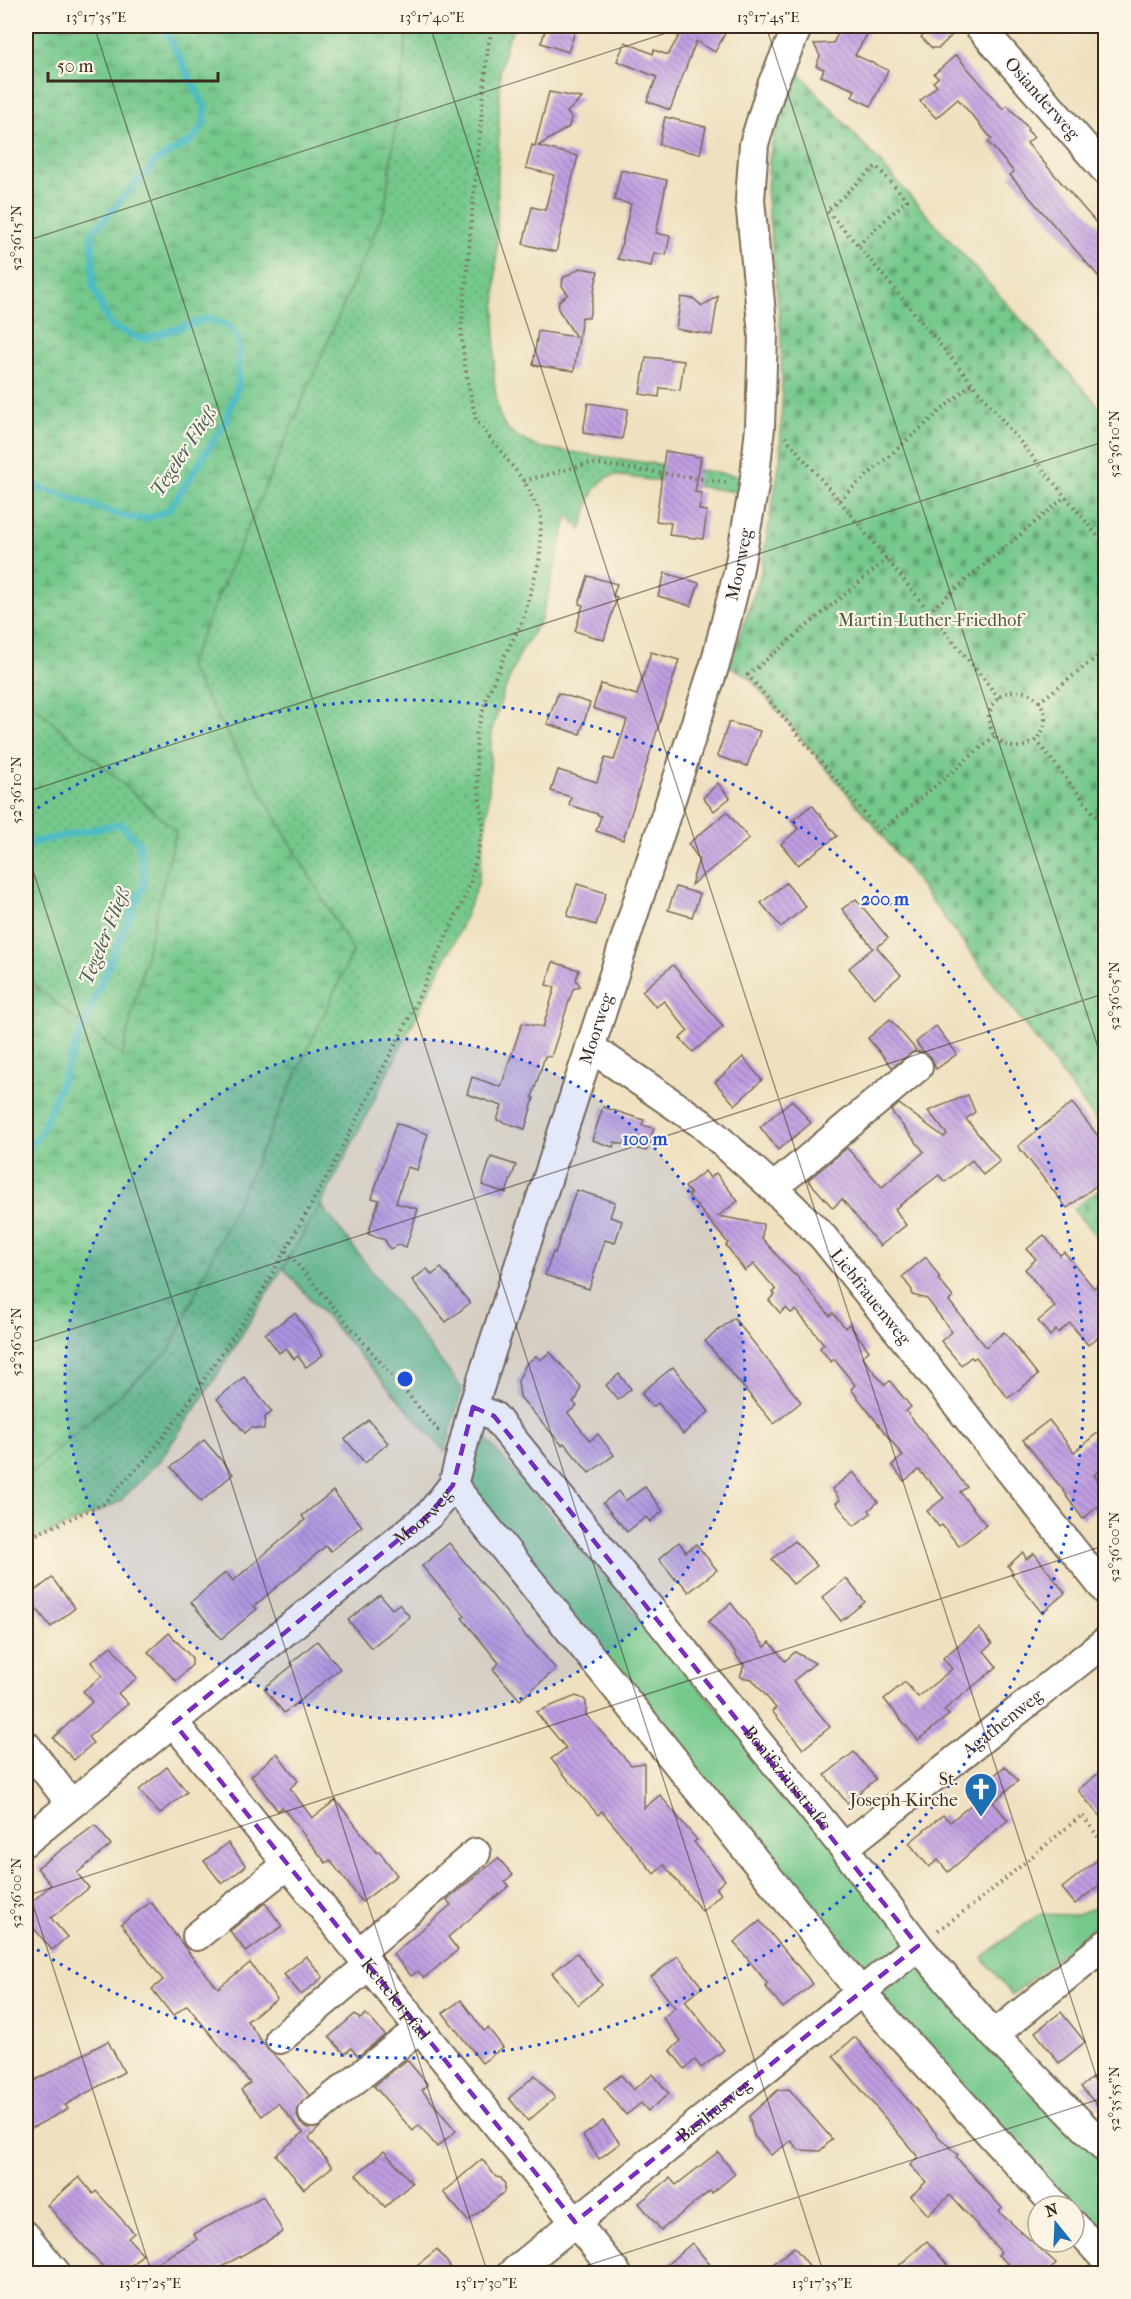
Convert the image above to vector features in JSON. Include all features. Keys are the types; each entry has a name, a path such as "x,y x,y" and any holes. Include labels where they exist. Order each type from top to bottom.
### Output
{"street":[{"name":"Moorweg","path":"26,1841 430,1514 453,1485 472,1407 716,661 738,573 754,486 760,428 763,334 750,200 754,144 772,85 798,26"},
{"name":"Osianderweg","path":"979,26 1106,171"},
{"name":"Liebfrauenweg","path":"590,1047 702,1124 823,1237 1106,1591"},
{"path":"773,1188 918,1067"},
{"name":"Bonifaziusstraße","path":"472,1407 494,1416 844,1848 918,1946 994,2035 1106,2149"},
{"path":"453,1485 860,1991 1045,2194"},
{"name":"Agathenweg","path":"844,1848 1106,1641"},
{"name":"Kettelerpfad","path":"174,1723 617,2274"},
{"path":"26,1745 72,1804"},
{"path":"280,2039 476,1853"},
{"path":"197,1936 288,1864"},
{"path":"994,2035 1106,1944"},
{"name":"Basiliusweg","path":"511,2274 918,1946"},
{"path":"313,2113 420,2028"},
{"path":"26,2236 57,2274"},
{"path":"1086,2238 1106,2260"}],"path":[{"path":"26,1539 103,1504 146,1459 177,1419 255,1304 286,1251 409,1018 470,885 483,827 477,773 476,734 495,677 523,620 540,557 542,514 524,481 476,420 465,367 461,332 488,46 493,26"},
{"path":"858,245 907,200 876,166 827,211 858,245 1106,546"},
{"path":"839,500 972,383"},
{"path":"760,428 781,432 999,698"},
{"path":"524,481 591,464 754,486"},
{"path":"928,612 1065,497"},
{"path":"887,559 748,675 880,832 995,736"},
{"path":"1039,702 1106,650"},
{"path":"1016,692 1024,692 1039,702 1045,717 1041,733 1036,740 1020,747 1002,742 995,736 989,721 999,698 1016,692"},
{"path":"1036,740 1106,829"},
{"path":"286,1251 438,1430 472,1407"},
{"path":"918,1946 976,1903 1082,1815 1099,1838 1106,1832"}],"highlighted area":[{"path":"473,1407 494,1416 918,1946 575,2222 174,1723 430,1514 453,1485"}],"green space":[{"path":"26,26 408,26 385,208 188,666 353,951 169,1351 26,1477 26,979 122,1056 176,831 26,698"},
{"path":"408,26 515,26 507,41 500,72 494,380 497,405 503,422 515,434 537,447 739,476 737,492 614,475 606,479 595,490 581,530 568,515 541,620 521,651 503,694 492,730 488,808 478,884 458,934 321,1205 216,1377 161,1459 119,1502 26,1544 26,1477 169,1351 353,951 188,666 385,208"},
{"name":"Martin-Luther-Friedhof","path":"794,67 1105,413 1105,1132 880,832 748,676 729,666 760,577 780,460 781,332 767,197 769,161 777,115"},
{"path":"26,698 176,831 122,1057 26,1074"},
{"path":"1105,1185 1105,1247 1073,1209"},
{"path":"321,1205 462,1389 445,1452 283,1268"},
{"path":"481,1433 1105,2161 1105,2250 1086,2229 1086,2194 1054,2194 855,1976 468,1485 471,1458"},
{"path":"1103,1905 1105,1918 1012,1995 982,1957 1039,1914 1074,1915"}],"building":[{"path":"547,26 577,26 568,52 541,43"},
{"path":"670,26 729,26 715,52 696,41 670,110 647,101 657,77 617,61 625,42 653,54 654,50 668,55 681,32"},
{"path":"842,26 872,26 855,55 888,70 871,106 852,97 855,90 821,76 824,69 816,66 820,56 814,44 833,43"},
{"path":"932,26 942,26 952,35 939,48 932,48 921,37"},
{"path":"956,55 1003,109 1007,105 1028,128 1027,130 1034,137 1027,143 1106,234 1106,285 1010,175 1014,172 988,142 992,139 958,99 936,118 920,101 937,86 933,82 938,78 934,74"},
{"path":"549,92 582,98 567,112 571,118 569,127 538,146 578,156 556,252 523,244 532,207 545,210 554,175 526,168 532,145 535,146"},
{"path":"665,117 706,127 700,154 659,145"},
{"path":"621,170 667,180 656,233 670,236 666,255 654,253 651,266 618,259 631,204 614,200"},
{"path":"580,268 598,271 589,318 582,317 574,371 533,365 538,331 576,337 558,309 559,301 568,294 562,286 563,278"},
{"path":"718,296 712,335 676,329 681,297 694,299 702,306"},
{"path":"646,357 684,361 680,390 660,388 659,397 640,394"},
{"path":"588,403 628,409 622,439 583,433"},
{"path":"665,451 701,457 695,492 702,493 699,510 707,511 703,539 669,535 671,523 656,521"},
{"path":"665,573 699,583 691,606 658,596"},
{"path":"588,576 617,584 613,596 617,597 604,640 575,631 583,605 579,604"},
{"path":"651,652 679,660 623,840 596,831 601,816 569,805 571,797 551,791 558,770 597,782 605,758 614,760 627,720 593,708 601,684 637,695"},
{"path":"558,693 590,703 580,734 547,724"},
{"path":"729,722 760,731 747,766 717,756"},
{"path":"718,783 730,798 714,811 703,798"},
{"path":"812,805 837,836 798,865 781,844 798,829 792,821"},
{"path":"727,812 749,839 691,885 699,859 688,844"},
{"path":"786,883 806,907 781,927 761,903"},
{"path":"577,884 606,893 596,925 567,916"},
{"path":"676,887 700,894 692,917 668,910"},
{"path":"856,899 888,938 877,947 901,975 874,998 849,968 873,948 842,909"},
{"path":"553,962 579,970 576,980 580,986 573,989 551,1057 545,1056 525,1129 497,1120 502,1106 467,1094 472,1077 501,1087 522,1023 543,1027 555,987 546,985"},
{"path":"673,965 723,1027 693,1052 680,1038 688,1031 664,1001 656,1007 642,991"},
{"path":"890,1019 916,1050 892,1067 868,1038"},
{"path":"936,1026 957,1054 936,1069 931,1057 916,1042"},
{"path":"743,1057 762,1080 735,1105 715,1082"},
{"path":"968,1095 975,1112 966,1119 1000,1161 983,1175 972,1160 945,1182 939,1175 895,1209 906,1225 880,1246 842,1199 833,1208 808,1180 847,1148 882,1187 924,1152 891,1111 899,1104 944,1137 947,1134 928,1111"},
{"path":"792,1100 811,1123 778,1150 760,1127"},
{"path":"1072,1103 1106,1146 1106,1178 1067,1208 1018,1146"},
{"path":"603,1107 644,1120 642,1125 654,1128 646,1151 615,1142 613,1147 592,1140"},
{"path":"396,1123 428,1134 417,1170 407,1167 396,1203 418,1209 406,1247 398,1244 390,1249 385,1240 368,1234 379,1200 372,1198"},
{"path":"491,1157 516,1165 506,1193 482,1185"},
{"path":"705,1171 710,1178 716,1173 738,1201 718,1216 763,1224 762,1238 830,1316 833,1313 845,1328 849,1324 869,1351 862,1357 885,1385 890,1381 911,1407 906,1411 967,1487 960,1492 986,1525 959,1546 942,1525 939,1527 927,1511 944,1498 919,1470 904,1481 892,1465 903,1456 851,1389 855,1385 834,1359 831,1362 820,1348 824,1344 796,1310 791,1313 786,1308 780,1313 769,1300 776,1290 754,1264 745,1271 726,1245 728,1243 688,1195 691,1194 685,1187"},
{"path":"576,1190 615,1202 610,1217 622,1221 615,1243 605,1240 589,1289 545,1275 553,1252 555,1253"},
{"path":"1044,1235 1060,1255 1064,1252 1094,1288 1098,1285 1106,1295 1106,1331 1088,1345 1070,1323 1058,1333 1056,1330 1050,1336 1038,1321 1055,1307 1025,1269 1036,1259 1027,1249"},
{"path":"926,1257 940,1278 938,1279 953,1297 949,1301 986,1347 1004,1332 1038,1375 1008,1398 976,1357 973,1359 971,1357 961,1365 941,1341 952,1332 927,1299 912,1295 912,1290 902,1277"},
{"path":"441,1268 470,1303 446,1322 412,1280 427,1269 432,1275"},
{"path":"295,1313 323,1355 306,1367 298,1356 294,1359 286,1348 279,1353 265,1334"},
{"path":"734,1318 801,1402 774,1424 705,1341"},
{"path":"550,1352 581,1387 573,1402 577,1406 568,1413 590,1441 598,1434 614,1455 589,1473 520,1397 518,1381 526,1364 536,1356 540,1360"},
{"path":"673,1367 709,1412 683,1434 658,1403 653,1407 641,1393"},
{"path":"619,1374 631,1389 618,1400 606,1385"},
{"path":"244,1377 272,1412 265,1417 264,1429 251,1428 245,1433 217,1399"},
{"path":"369,1420 388,1443 365,1463 345,1439"},
{"path":"1049,1420 1074,1452 1106,1426 1106,1465 1094,1475 1106,1490 1106,1500 1083,1519 1023,1440"},
{"path":"204,1440 233,1474 201,1502 171,1467"},
{"path":"853,1472 878,1502 869,1510 871,1513 854,1526 836,1503 840,1500 832,1489"},
{"path":"645,1487 663,1511 650,1522 646,1517 627,1532 603,1503 618,1491 625,1501"},
{"path":"333,1491 362,1526 331,1551 326,1546 254,1606 257,1609 221,1639 191,1602 226,1572 233,1581 305,1520 302,1516"},
{"path":"795,1541 817,1566 793,1584 772,1559"},
{"path":"679,1542 686,1552 696,1544 717,1570 689,1592 659,1559"},
{"path":"449,1543 528,1639 556,1669 520,1700 493,1669 499,1663 462,1618 465,1616 422,1566"},
{"path":"1023,1552 1026,1559 1034,1553 1065,1593 1042,1613 1011,1574 1013,1573 1008,1566"},
{"path":"52,1578 75,1608 51,1627 27,1597"},
{"path":"846,1578 865,1602 841,1621 822,1598"},
{"path":"380,1595 392,1609 399,1604 410,1617 371,1648 348,1620"},
{"path":"731,1603 765,1647 770,1642 785,1661 795,1652 815,1663 793,1681 830,1727 803,1749 772,1711 776,1708 752,1679 740,1677 744,1665 708,1622"},
{"path":"979,1628 992,1644 984,1651 997,1667 944,1710 949,1715 918,1740 884,1699 905,1682 918,1697 952,1669 943,1658"},
{"path":"169,1633 192,1658 192,1665 176,1681 148,1652"},
{"path":"317,1641 340,1669 284,1713 264,1688 293,1665 291,1663"},
{"path":"111,1646 137,1678 118,1693 128,1704 88,1737 93,1743 74,1760 53,1738 92,1702 83,1691 102,1676 91,1662"},
{"path":"576,1696 584,1699 586,1715 631,1765 644,1763 644,1808 660,1795 697,1840 694,1842 725,1880 716,1888 721,1894 702,1911 664,1865 654,1874 602,1811 598,1815 551,1759 566,1748 536,1712"},
{"path":"854,1752 876,1779 847,1803 825,1775"},
{"path":"277,1753 298,1781 290,1788 312,1818 336,1800 397,1875 362,1902 330,1860 326,1863 282,1807 278,1811 251,1776"},
{"name":"St. Joseph-Kirche","path":"1005,1766 1018,1781 993,1802 1008,1820 948,1872 938,1860 929,1867 909,1843 943,1815 950,1822 982,1796 977,1790"},
{"path":"167,1767 187,1792 160,1814 139,1790"},
{"path":"1106,1767 1106,1824 1078,1790"},
{"path":"95,1825 111,1845 77,1873 89,1888 51,1918 67,1937 52,1950 26,1919 26,1907 51,1885 37,1868"},
{"path":"228,1843 246,1866 222,1884 204,1861"},
{"path":"1106,1853 1106,1880 1075,1904 1062,1888"},
{"path":"498,1858 513,1875 505,1881 509,1886 448,1937 458,1950 424,1978 418,1971 411,1976 393,1954 451,1905 447,1900"},
{"path":"151,1902 218,1988 250,1963 277,1999 247,2021 268,2050 279,2059 309,2095 298,2108 297,2116 300,2123 308,2128 320,2127 309,2138 332,2167 304,2189 276,2155 303,2133 278,2103 262,2116 241,2090 250,2083 187,2005 173,2016 152,1989 163,1980 121,1924"},
{"path":"265,1903 282,1926 246,1952 230,1931"},
{"path":"760,1921 813,1984 783,2008 765,1986 768,1984 734,1942"},
{"path":"577,1953 602,1985 578,2005 552,1973"},
{"path":"306,1956 323,1977 301,1995 284,1974"},
{"path":"678,1956 702,1987 685,2001 724,2050 701,2068 695,2060 685,2069 670,2050 681,2041 663,2018 675,2008 651,1977"},
{"path":"461,2000 484,2031 488,2028 503,2047 482,2063 443,2013"},
{"path":"1061,2012 1085,2042 1059,2063 1035,2032"},
{"path":"355,2014 360,2019 366,2014 385,2035 358,2056 351,2048 345,2054 329,2037"},
{"path":"855,2037 1002,2208 999,2212 1026,2236 1026,2254 1046,2254 1056,2263 1047,2274 999,2274 1008,2264 998,2255 1001,2252 950,2195 928,2215 911,2196 926,2182 910,2165 918,2157 833,2056"},
{"path":"108,2041 124,2072 65,2105 68,2109 26,2131 26,2085"},
{"path":"407,2060 428,2085 422,2090 456,2131 437,2147 419,2125 413,2131 374,2086"},
{"path":"1106,2066 1106,2115 1081,2087"},
{"path":"653,2074 669,2094 648,2111 641,2103 626,2115 604,2088 621,2075 633,2090"},
{"path":"535,2075 555,2098 528,2121 509,2098"},
{"path":"789,2089 832,2139 820,2151 799,2150 791,2141 771,2155 754,2136 749,2116 778,2090"},
{"path":"603,2121 620,2143 599,2159 583,2136"},
{"path":"384,2151 412,2183 385,2207 356,2175"},
{"path":"718,2152 735,2174 661,2230 639,2203 670,2178 676,2185"},
{"path":"482,2159 496,2177 501,2178 505,2184 504,2192 468,2221 443,2192"},
{"path":"79,2177 93,2194 96,2191 134,2233 128,2238 143,2254 122,2274 109,2274 47,2205"},
{"path":"263,2196 283,2232 209,2274 137,2274 197,2240 194,2234"},
{"path":"927,2241 955,2274 889,2274"},
{"path":"692,2243 718,2274 656,2274"},
{"path":"794,2247 816,2274 761,2274"},
{"path":"437,2249 456,2274 406,2274"}],"waterway":[{"name":"Tegeler Fließ","path":"26,483 123,516 146,519 169,510 225,423 238,385 239,340 230,327 209,318 145,339 136,337 110,325 93,287 92,233 156,161 191,141 204,125 205,107 163,26"},
{"name":"Tegeler Fließ","path":"26,846 34,842 121,824 140,844 144,884 93,1002 40,1135 26,1150"}],"place":[{"name":"St. Joseph-Kirche","path":"981,1818"}]}
